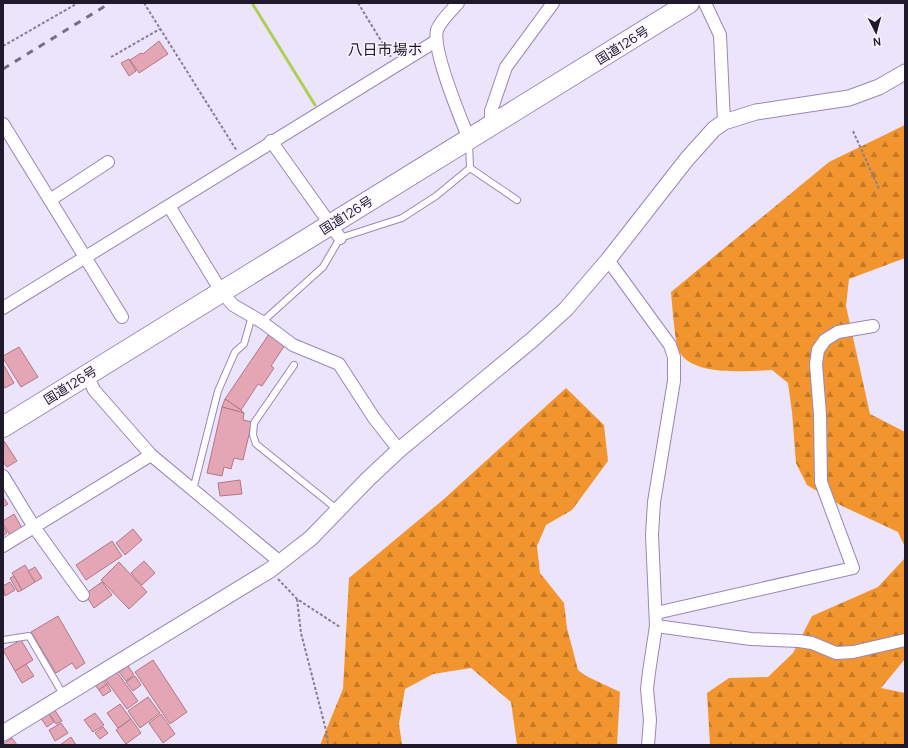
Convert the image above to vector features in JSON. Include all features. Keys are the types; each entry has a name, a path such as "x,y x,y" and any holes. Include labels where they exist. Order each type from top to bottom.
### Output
{"highway":[{"name":"国道126号","path":"3,427 221,292 335,231 469,139 689,3"}],"street":[{"path":"458,3 438,28 436,41 452,94 469,139"},
{"path":"491,126 491,111 506,67 553,3"},
{"path":"706,3 720,35 724,122"},
{"path":"3,308 169,206 271,141 436,41"},
{"path":"3,733 64,697 275,566 311,538 399,450 532,340 566,309 608,260 686,159 714,129 724,122 756,112 849,98 879,87 905,72"},
{"path":"3,124 122,317"},
{"path":"271,141 335,231"},
{"path":"50,200 108,162"},
{"path":"169,206 221,292 233,305 257,319 293,345 340,364 374,418 399,450"},
{"path":"608,260 670,345 674,357 674,381 654,502 652,535 656,626 648,684 650,720 648,745"},
{"path":"656,613 853,568 822,482 820,415 816,364 818,350 825,340 838,332 873,326"},
{"path":"87,375 94,390 151,455 193,490 275,566"},
{"path":"3,546 151,455"},
{"path":"3,476 34,527 83,595"},
{"path":"656,626 751,639 799,641 812,643 836,653 853,652 905,640"}],"lane":[{"path":"469,139 470,168"},
{"path":"470,168 516,200"},
{"path":"193,490 218,391 235,352 244,344 257,319 323,267 335,231 402,218 436,196 470,168"},
{"path":"294,365 254,423 253,435 256,444 338,510"},
{"path":"3,640 29,636 64,697"}],"path":[{"path":"3,46 78,3"},
{"path":"144,3 242,159"},
{"path":"358,3 396,65"},
{"path":"111,57 160,29"},
{"path":"853,131 879,189"},
{"path":"275,566 297,599 340,627"},
{"path":"297,599 301,632 327,734 328,745"}],"green space":[{"path":"905,125 905,258 849,279 846,306 870,414 905,432 905,547 898,532 842,506 807,485 796,463 788,383 772,370 721,371 696,365 686,359 679,351 676,340 671,292 829,162"},
{"path":"566,388 604,425 608,461 572,510 546,525 537,546 540,573 564,603 567,628 578,670 586,676 620,692 617,745 517,745 511,702 471,668 433,674 405,689 399,724 402,745 320,745 343,689 349,578 444,499"},
{"path":"905,558 905,659 881,688 905,693 905,745 710,745 707,693 729,678 768,677 793,653 812,616 878,587"}],"building":[{"path":"159,41 168,54 139,73 130,60 141,53 143,54"},
{"path":"129,59 136,71 129,76 121,63"},
{"path":"269,334 285,345 271,366 274,368 262,386 258,384 241,410 225,399"},
{"path":"19,347 38,377 21,387 3,358 3,356"},
{"path":"3,364 14,383 5,388 3,384"},
{"path":"225,399 241,410 244,413 222,407"},
{"path":"222,407 244,413 243,420 252,422 243,460 234,458 231,469 224,467 222,476 207,473"},
{"path":"4,441 17,461 7,467 3,462"},
{"path":"240,480 242,494 220,496 218,483"},
{"path":"3,497 8,504 3,507"},
{"path":"14,514 22,528 10,535 3,524 3,521"},
{"path":"3,526 7,533 3,536"},
{"path":"133,529 142,540 125,555 116,543"},
{"path":"112,541 122,556 86,580 76,565"},
{"path":"144,561 155,573 142,585 131,573"},
{"path":"119,562 147,592 129,609 101,580"},
{"path":"25,565 35,582 22,590 12,573"},
{"path":"35,567 42,578 35,582 28,571"},
{"path":"14,576 22,590 18,592 10,578"},
{"path":"10,582 15,590 5,596 3,586"},
{"path":"102,582 112,595 94,608 85,594"},
{"path":"58,616 85,663 76,669 72,663 56,673 31,632"},
{"path":"21,640 33,660 15,671 3,650"},
{"path":"153,660 187,712 170,724 135,672"},
{"path":"26,664 34,676 22,683 15,671"},
{"path":"128,666 134,675 126,681 119,672"},
{"path":"116,671 138,701 127,709 105,679"},
{"path":"135,676 141,685 133,691 126,682"},
{"path":"102,678 107,684 99,690 94,684"},
{"path":"107,684 111,691 103,696 99,690"},
{"path":"148,697 160,713 140,728 128,711"},
{"path":"120,704 131,719 118,728 107,713"},
{"path":"54,709 62,721 56,724 48,712"},
{"path":"48,712 54,722 47,727 40,717"},
{"path":"95,713 104,725 93,732 84,720"},
{"path":"161,714 175,734 163,743 149,723"},
{"path":"131,719 141,733 126,744 116,730"},
{"path":"61,723 68,733 55,741 49,730"},
{"path":"103,727 108,733 100,739 95,733"},
{"path":"71,737 76,745 60,745"},
{"path":"12,738 17,745 3,745 3,744"}],"waterway":[{"path":"252,3 315,105"}],"railway":[{"path":"3,69 110,3"}],"district":[{"name":"八日市場ホ","path":"385,50"}]}
